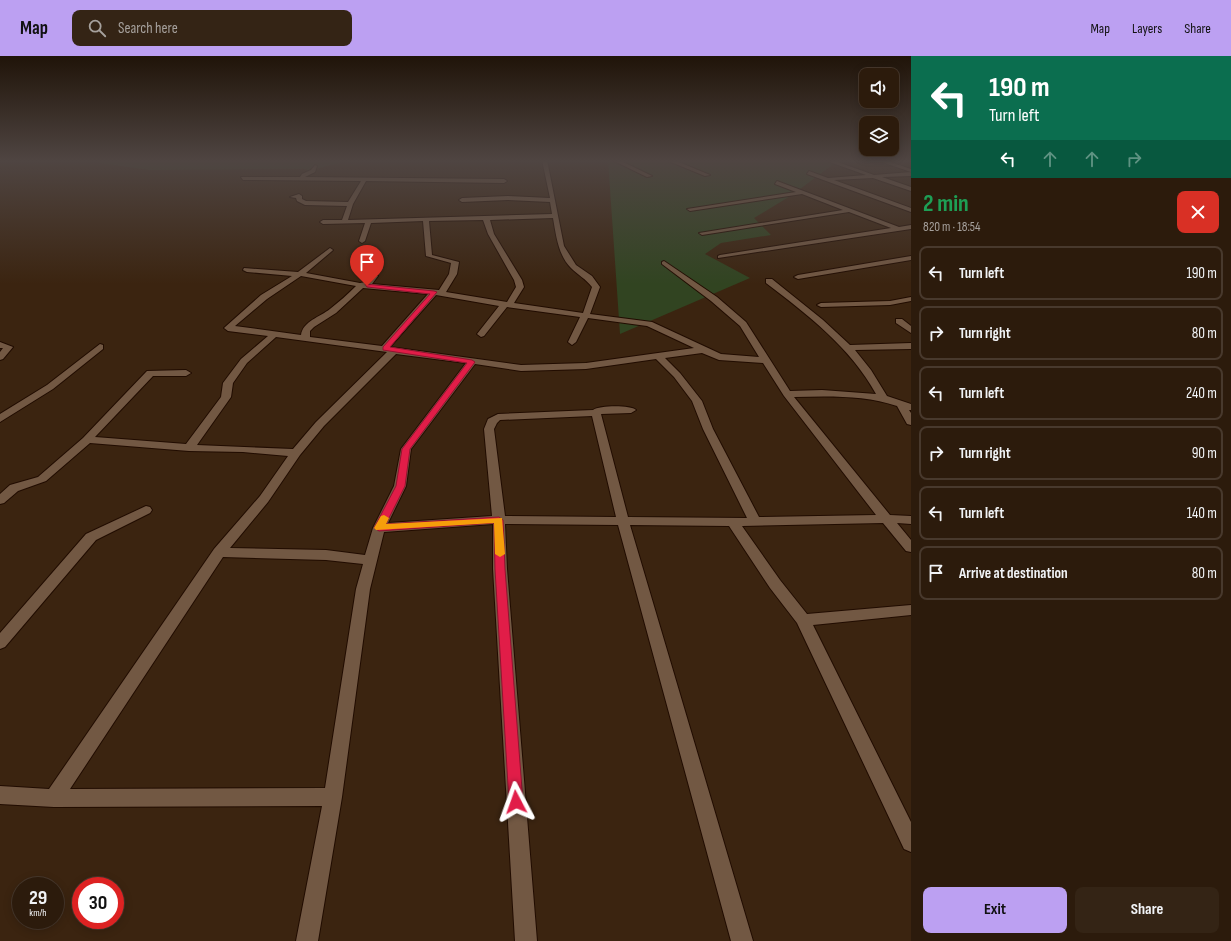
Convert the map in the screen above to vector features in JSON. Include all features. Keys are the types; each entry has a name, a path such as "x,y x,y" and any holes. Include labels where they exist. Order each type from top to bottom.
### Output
{"street":[{"path":"302,201 305,203 350,204"},
{"path":"345,221 352,201"},
{"path":"553,201 562,246 573,266 589,278 596,287 586,314 572,342"},
{"path":"690,209 744,201"},
{"path":"823,201 897,229"},
{"path":"887,201 911,210"},
{"path":"702,233 847,211"},
{"path":"323,222 556,216"},
{"path":"481,334 520,287 518,280 491,234 486,218"},
{"path":"54,798 219,552 264,499 296,453 320,424 389,350 453,274 454,262 429,256 426,219"},
{"path":"362,241 369,221"},
{"path":"720,257 911,227"},
{"path":"330,250 300,274 264,297 228,328 389,350 422,353 472,362 528,368 586,366 702,350"},
{"path":"798,277 911,258"},
{"path":"664,263 714,299 743,324 787,394 886,519 911,548"},
{"path":"247,270 300,274 365,285 438,293 654,325 702,350 725,358 765,360"},
{"path":"305,338 306,331 311,324 333,311 374,276"},
{"path":"769,280 800,305 848,348 870,374 883,398"},
{"path":"821,305 890,303 911,299"},
{"path":"898,321 911,330"},
{"path":"189,448 226,397 228,383 236,372 244,362 275,334"},
{"path":"0,345 9,347 0,357"},
{"path":"848,348 911,346"},
{"path":"0,419 50,387 100,347"},
{"path":"658,356 677,375 697,401 708,429 755,521"},
{"path":"307,941 333,797 357,629 370,560 379,528 400,486 406,449 472,362"},
{"path":"0,500 14,488 42,479 87,440 150,373 186,372"},
{"path":"787,394 822,393 883,398 906,406 911,422"},
{"path":"526,941 500,569 499,520 489,429 492,421 498,417 596,413 600,410 631,410"},
{"path":"596,413 623,522 742,941"},
{"path":"87,440 189,448 243,449 296,453"},
{"path":"0,643 90,537 146,510"},
{"path":"379,528 499,520 598,520 623,522 911,520"},
{"path":"733,522 775,584 802,620 911,842"},
{"path":"219,552 326,555 370,560"},
{"path":"802,620 911,610"},
{"path":"0,795 54,798 333,797"}],"green space":[{"path":"611,201 782,201 754,218 771,235 721,243 705,254 750,278 620,334"}],"slow traffic":[{"path":"384,518 379,528 499,520 500,554"}],"route":[{"path":"367,286 434,292 385,348 394,351 422,353 472,362 406,449 400,486 379,528 499,520 500,569 516,802"}]}
